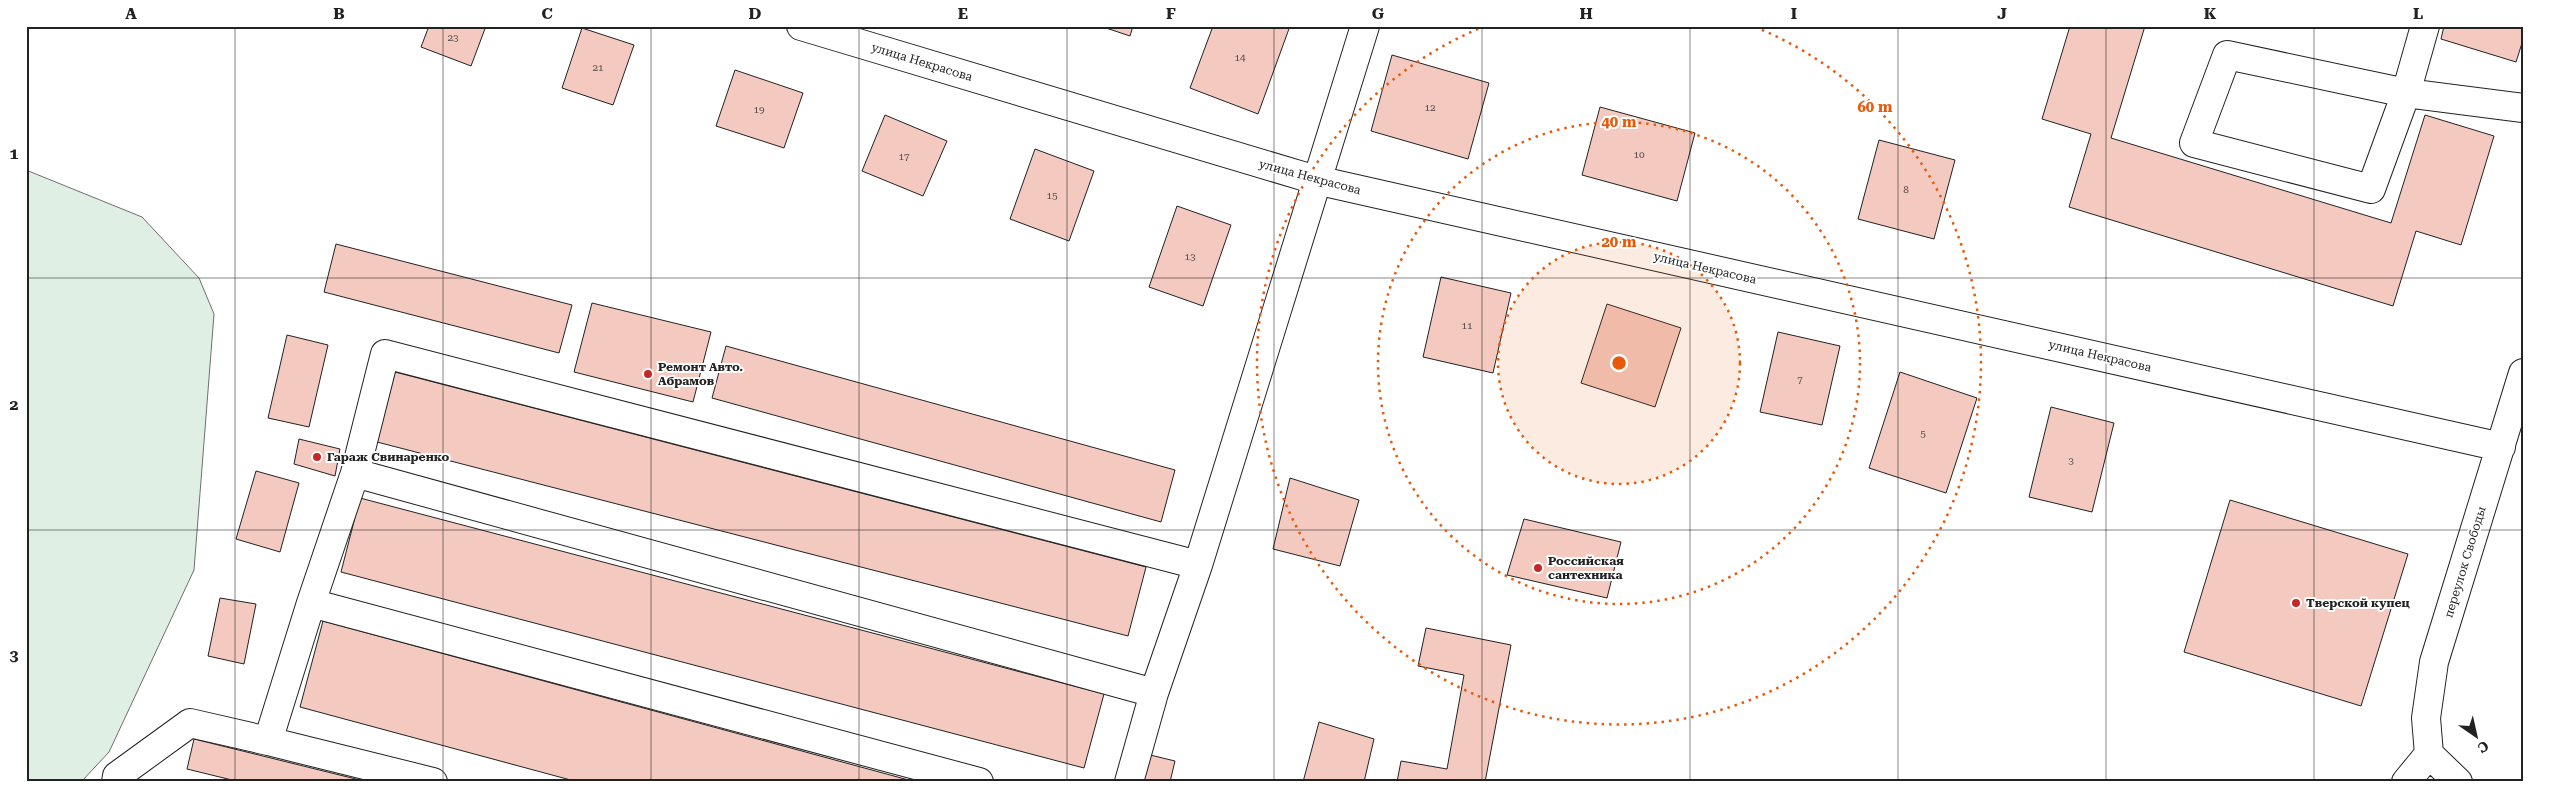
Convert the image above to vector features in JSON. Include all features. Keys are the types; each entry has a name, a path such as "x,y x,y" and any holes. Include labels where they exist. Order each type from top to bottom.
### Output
{"street":[{"name":"улица Некрасова","path":"801,26 1316,180 2500,446"},
{"path":"1129,782 1154,693 1198,565 1365,26"},
{"path":"2425,26 2406,94 2371,189 2194,143 2227,55 2406,94 2523,108"},
{"path":"268,742 355,473 385,354 1198,565"},
{"name":"переулок Свободы","path":"2429,754 2426,718 2434,662 2523,373"},
{"path":"355,473 1154,693"},
{"path":"312,603 979,782"},
{"path":"116,782 117,776 190,723 433,782"},
{"path":"2406,782 2429,754 2458,782"}],"green space":[{"path":"26,170 142,217 199,278 214,314 194,570 109,752 81,782 26,782"}],"building":[{"path":"429,26 486,26 471,66 421,47"},
{"path":"1100,26 1133,26 1130,36"},
{"path":"1213,26 1290,26 1258,114 1190,88"},
{"path":"2070,26 2145,26 2111,138 2391,223 2425,115 2494,136 2461,245 2416,231 2393,306 2069,207 2091,134 2042,119"},
{"path":"2444,26 2523,26 2523,40 2516,62 2441,39"},
{"path":"582,28 634,45 613,105 562,88"},
{"path":"1392,55 1489,83 1468,159 1371,131"},
{"path":"735,70 803,93 784,148 716,126"},
{"path":"1600,107 1695,133 1677,201 1582,175"},
{"path":"885,115 947,141 923,196 862,171"},
{"path":"1879,140 1955,160 1934,239 1858,219"},
{"path":"1035,149 1094,171 1069,241 1010,219"},
{"path":"1177,206 1231,225 1203,306 1149,287"},
{"path":"336,244 572,305 559,353 324,292"},
{"path":"1441,277 1511,293 1493,373 1423,357"},
{"path":"592,303 711,332 693,402 574,372"},
{"path":"1607,304 1681,328 1655,407 1581,383"},
{"path":"1778,332 1840,346 1822,425 1760,412"},
{"path":"287,335 328,345 309,427 268,418"},
{"path":"726,346 1175,470 1161,522 712,398"},
{"path":"395,372 1146,567 1128,636 377,442"},
{"path":"1900,372 1977,398 1946,493 1869,468"},
{"path":"2051,407 2114,423 2092,512 2029,497"},
{"name":"Гараж Свинаренко","path":"299,439 340,449 335,476 294,464"},
{"path":"256,471 299,483 280,552 236,539"},
{"path":"1290,478 1359,500 1340,566 1273,549"},
{"path":"360,498 1104,694 1084,768 341,572"},
{"name":"Тверской купец","path":"2230,500 2408,554 2361,706 2184,652"},
{"path":"1524,519 1621,542 1607,598 1507,575"},
{"path":"220,598 256,604 244,664 208,656"},
{"path":"323,621 916,782 578,782 300,707"},
{"path":"1426,628 1511,645 1485,782 1397,782 1401,761 1447,769 1464,675 1418,666"},
{"path":"1319,722 1374,739 1364,782 1303,782"},
{"path":"194,739 368,782 240,782 187,769"},
{"path":"1142,753 1175,761 1170,782 1136,782"}],"place":[{"name":"Ремонт Авто. Абрамов","path":"648,374"},
{"name":"Гараж Свинаренко","path":"317,457"},
{"name":"Российская сантехника","path":"1538,568"},
{"name":"Тверской купец","path":"2296,603"}]}
